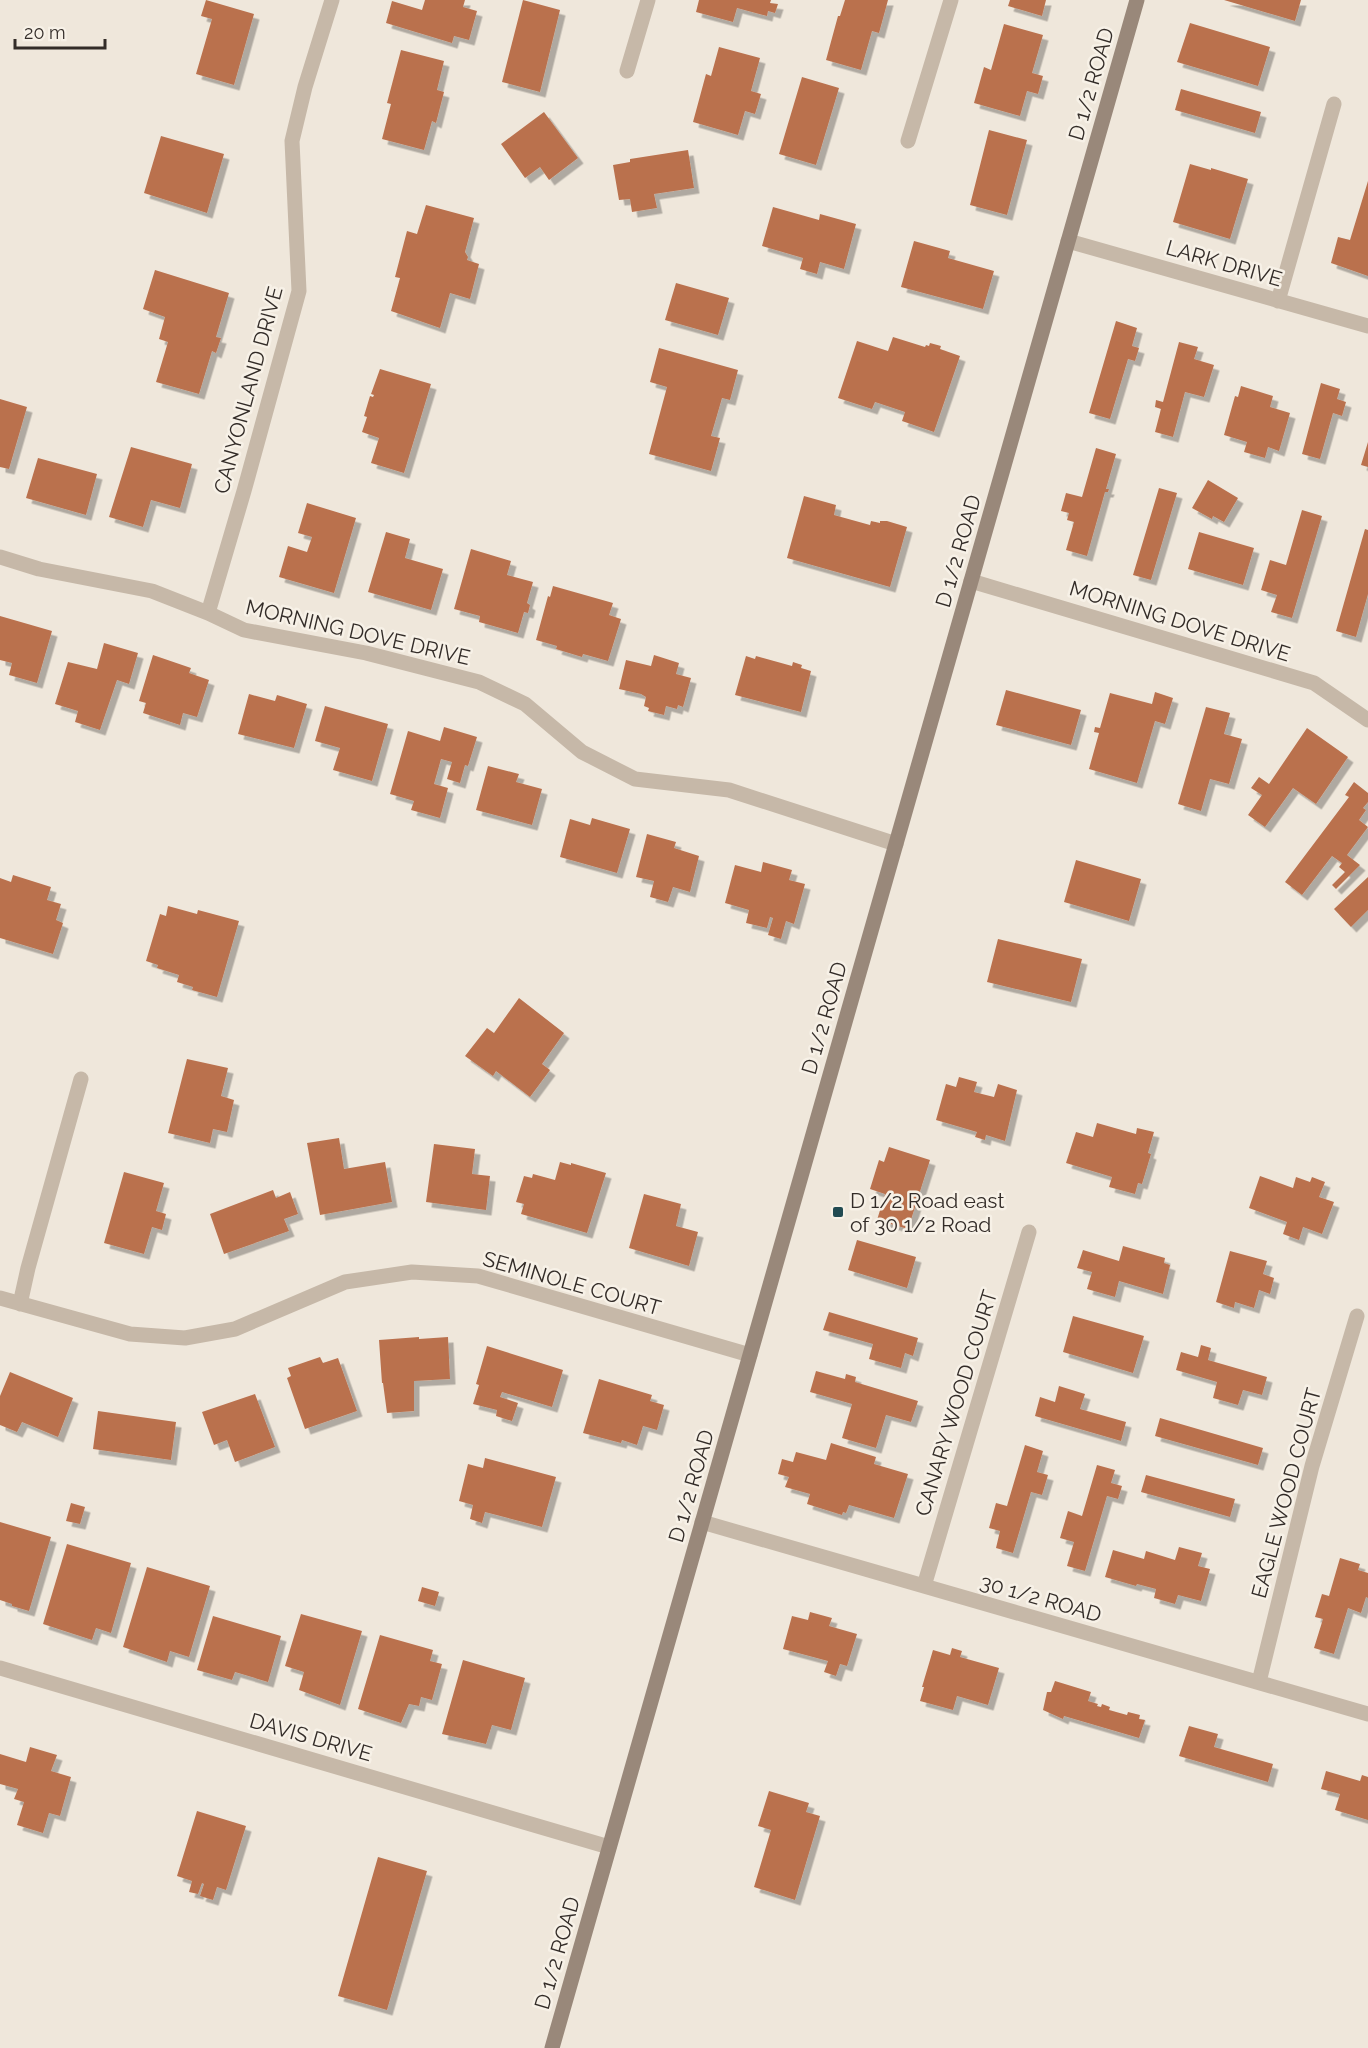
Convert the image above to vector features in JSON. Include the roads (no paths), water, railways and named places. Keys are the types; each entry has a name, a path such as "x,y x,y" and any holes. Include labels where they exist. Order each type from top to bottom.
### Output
{"main road":[{"name":"D 1/2 ROAD","path":"552,2048 1137,0"}],"street":[{"name":"CANYONLAND DRIVE","path":"208,613 299,291 292,141 305,87 332,0"},
{"path":"627,71 648,0"},
{"path":"908,141 951,0"},
{"path":"1278,301 1334,104"},
{"name":"LARK DRIVE","path":"1068,241 1368,326"},
{"name":"MORNING DOVE DRIVE","path":"0,557 39,569 152,591 244,630 366,653 479,682 525,704 582,752 635,779 729,790 896,844"},
{"name":"MORNING DOVE DRIVE","path":"971,581 1314,683 1368,720"},
{"path":"20,1305 81,1079"},
{"name":"CANARY WOOD COURT","path":"924,1586 1029,1232"},
{"name":"SEMINOLE COURT","path":"0,1298 130,1334 186,1338 235,1329 345,1282 412,1272 467,1275 478,1276 750,1355"},
{"name":"EAGLE WOOD COURT","path":"1259,1683 1312,1466 1357,1316"},
{"name":"30 1/2 ROAD","path":"702,1522 1368,1714"},
{"name":"DAVIS DRIVE","path":"0,1668 609,1846"}],"place":[{"name":"D 1/2 Road east of 30 1/2 Road","path":"838,1212"}]}
